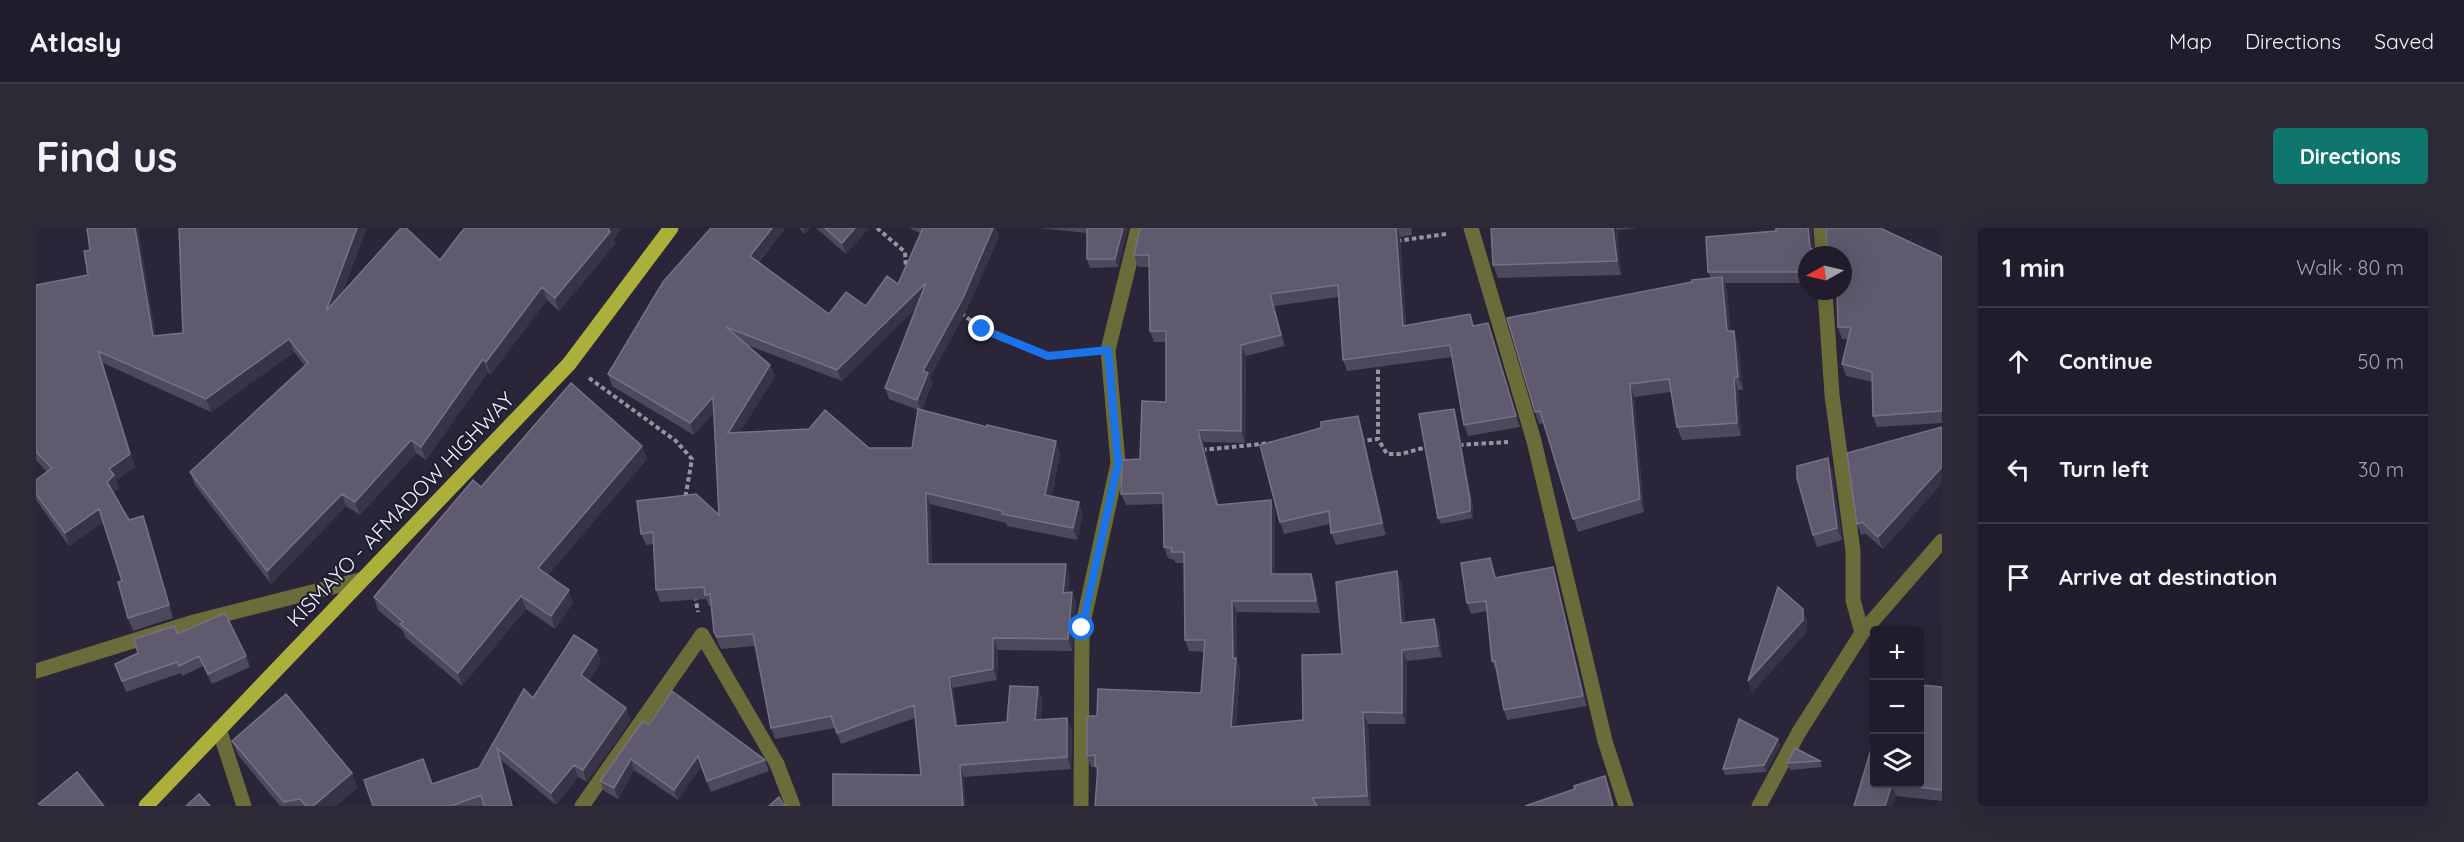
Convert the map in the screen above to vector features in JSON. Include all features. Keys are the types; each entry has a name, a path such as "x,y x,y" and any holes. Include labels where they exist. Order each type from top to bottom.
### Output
{"main road":[{"name":"KISMAYO - AFMADOW HIGHWAY","path":"146,806 569,364 671,228"}],"street":[{"path":"1081,806 1082,628 1118,463 1108,350 1138,228"},
{"path":"1821,228 1822,246"},
{"path":"1471,229 1534,441 1605,741 1626,806"},
{"path":"1826,300 1832,395 1853,551 1853,600 1862,633"},
{"path":"1759,806 1799,732 1862,633 1942,541"},
{"path":"36,671 194,622 360,580"},
{"path":"582,806 702,635 777,764 793,806"},
{"path":"219,729 244,806"}],"path":[{"path":"878,228 905,252 906,273"},
{"path":"1391,242 1471,229"},
{"path":"957,309 982,329 1048,356 1108,350"},
{"path":"1378,361 1378,439 1387,454 1401,454 1427,447"},
{"path":"569,364 676,441 692,459 684,493 685,504"},
{"path":"1358,441 1378,439"},
{"path":"1451,446 1534,441"},
{"path":"1195,451 1282,442"},
{"path":"694,592 702,635"}],"building":[{"path":"87,228 135,228 153,336 183,333 179,228 357,228 326,311 401,228 406,228 440,260 465,228 609,228 610,232 555,298 542,287 486,362 483,359 421,447 411,440 355,502 342,494 267,571 190,472 308,363 289,339 206,399 98,351 130,454 109,469 114,475 107,482 129,520 143,516 169,605 128,618 118,582 122,581 99,509 65,533 36,494 36,480 52,468 36,452 36,285 88,275 84,251 90,250"},
{"path":"711,228 772,228 750,256 829,314 846,292 866,306 887,276 898,284 923,228 993,228 963,298 923,371 928,373 917,400 885,388 926,283 837,370 726,327 770,365 728,433 809,429 825,410 869,448 912,448 918,409 987,427 987,425 1056,441 1045,495 1079,502 1073,528 1002,514 1003,511 926,493 928,564 1066,564 1063,593 1072,592 1068,639 993,638 993,669 949,677 956,726 1007,722 1010,686 1038,687 1035,720 1067,718 1067,757 960,765 963,806 833,806 833,774 921,775 914,705 837,733 831,716 771,728 753,634 717,637 714,632 710,594 705,595 704,587 656,590 653,532 641,534 637,501 696,494 719,515 713,397 690,423 608,374 663,282"},
{"path":"825,228 855,228 842,243"},
{"path":"1087,228 1123,228 1115,259 1087,259"},
{"path":"1140,228 1396,228 1403,326 1470,314 1473,326 1488,323 1516,416 1464,425 1450,345 1343,360 1338,285 1270,294 1281,335 1241,345 1241,431 1198,430 1217,505 1271,500 1271,574 1311,574 1316,601 1232,601 1233,658 1236,658 1231,727 1303,720 1302,655 1342,654 1336,582 1397,571 1401,623 1434,619 1438,646 1402,650 1402,713 1363,712 1367,796 1312,798 1317,806 1095,806 1098,766 1095,766 1095,755 1087,756 1087,716 1097,716 1098,689 1201,693 1205,640 1185,640 1184,552 1171,552 1172,548 1164,547 1163,493 1121,494 1122,460 1140,459 1142,401 1166,402 1166,331 1150,331 1149,255 1134,255"},
{"path":"1491,228 1613,228 1617,261 1493,265"},
{"path":"1776,228 1808,228 1810,246 1798,246 1798,272 1708,272 1706,237 1776,231"},
{"path":"1826,228 1880,228 1942,257 1942,411 1873,416 1872,372 1842,364 1851,327 1838,327 1837,300 1852,300 1852,246 1827,246"},
{"path":"1722,277 1727,331 1734,331 1738,377 1734,378 1737,423 1677,427 1669,379 1630,384 1640,499 1573,519 1540,411 1535,412 1507,318 1692,282 1692,280"},
{"path":"571,383 642,446 538,568 569,590 551,616 521,596 458,673 400,624 403,622 374,597 473,480 481,487"},
{"path":"1454,409 1470,511 1438,518 1419,414"},
{"path":"1358,416 1382,523 1331,533 1329,511 1280,522 1260,445 1321,428 1321,422"},
{"path":"1942,427 1942,467 1878,537 1862,522 1857,524 1847,453"},
{"path":"1828,458 1837,528 1813,535 1797,478 1797,466"},
{"path":"1490,558 1495,578 1553,567 1583,696 1504,710 1495,661 1492,661 1486,601 1467,603 1461,563"},
{"path":"1778,587 1803,609 1803,620 1748,681"},
{"path":"225,613 246,656 208,674 199,656 179,666 177,662 122,681 115,664 138,653 134,639 175,626 177,634"},
{"path":"574,635 597,650 581,675 626,708 583,770 574,765 551,793 497,748 512,806 484,806 481,795 451,806 373,806 364,780 423,759 432,784 479,768 524,689 533,698"},
{"path":"1924,685 1942,687 1942,790 1924,788"},
{"path":"672,691 765,760 707,781 698,756 674,790 631,759 614,788 600,781 643,721 649,725"},
{"path":"286,694 352,773 313,806 306,806 300,799 284,802 232,741"},
{"path":"1739,719 1778,739 1764,765 1723,769"},
{"path":"1795,748 1820,761 1787,763"},
{"path":"1870,753 1870,788 1891,788 1885,806 1854,806"},
{"path":"77,772 104,806 36,806"},
{"path":"1605,776 1613,806 1525,806 1575,789 1574,786"},
{"path":"199,794 210,806 186,806"},
{"path":"779,797 783,804 788,806 769,806"}],"route":[{"path":"982,329 1048,356 1108,350 1118,463 1082,628"}]}
